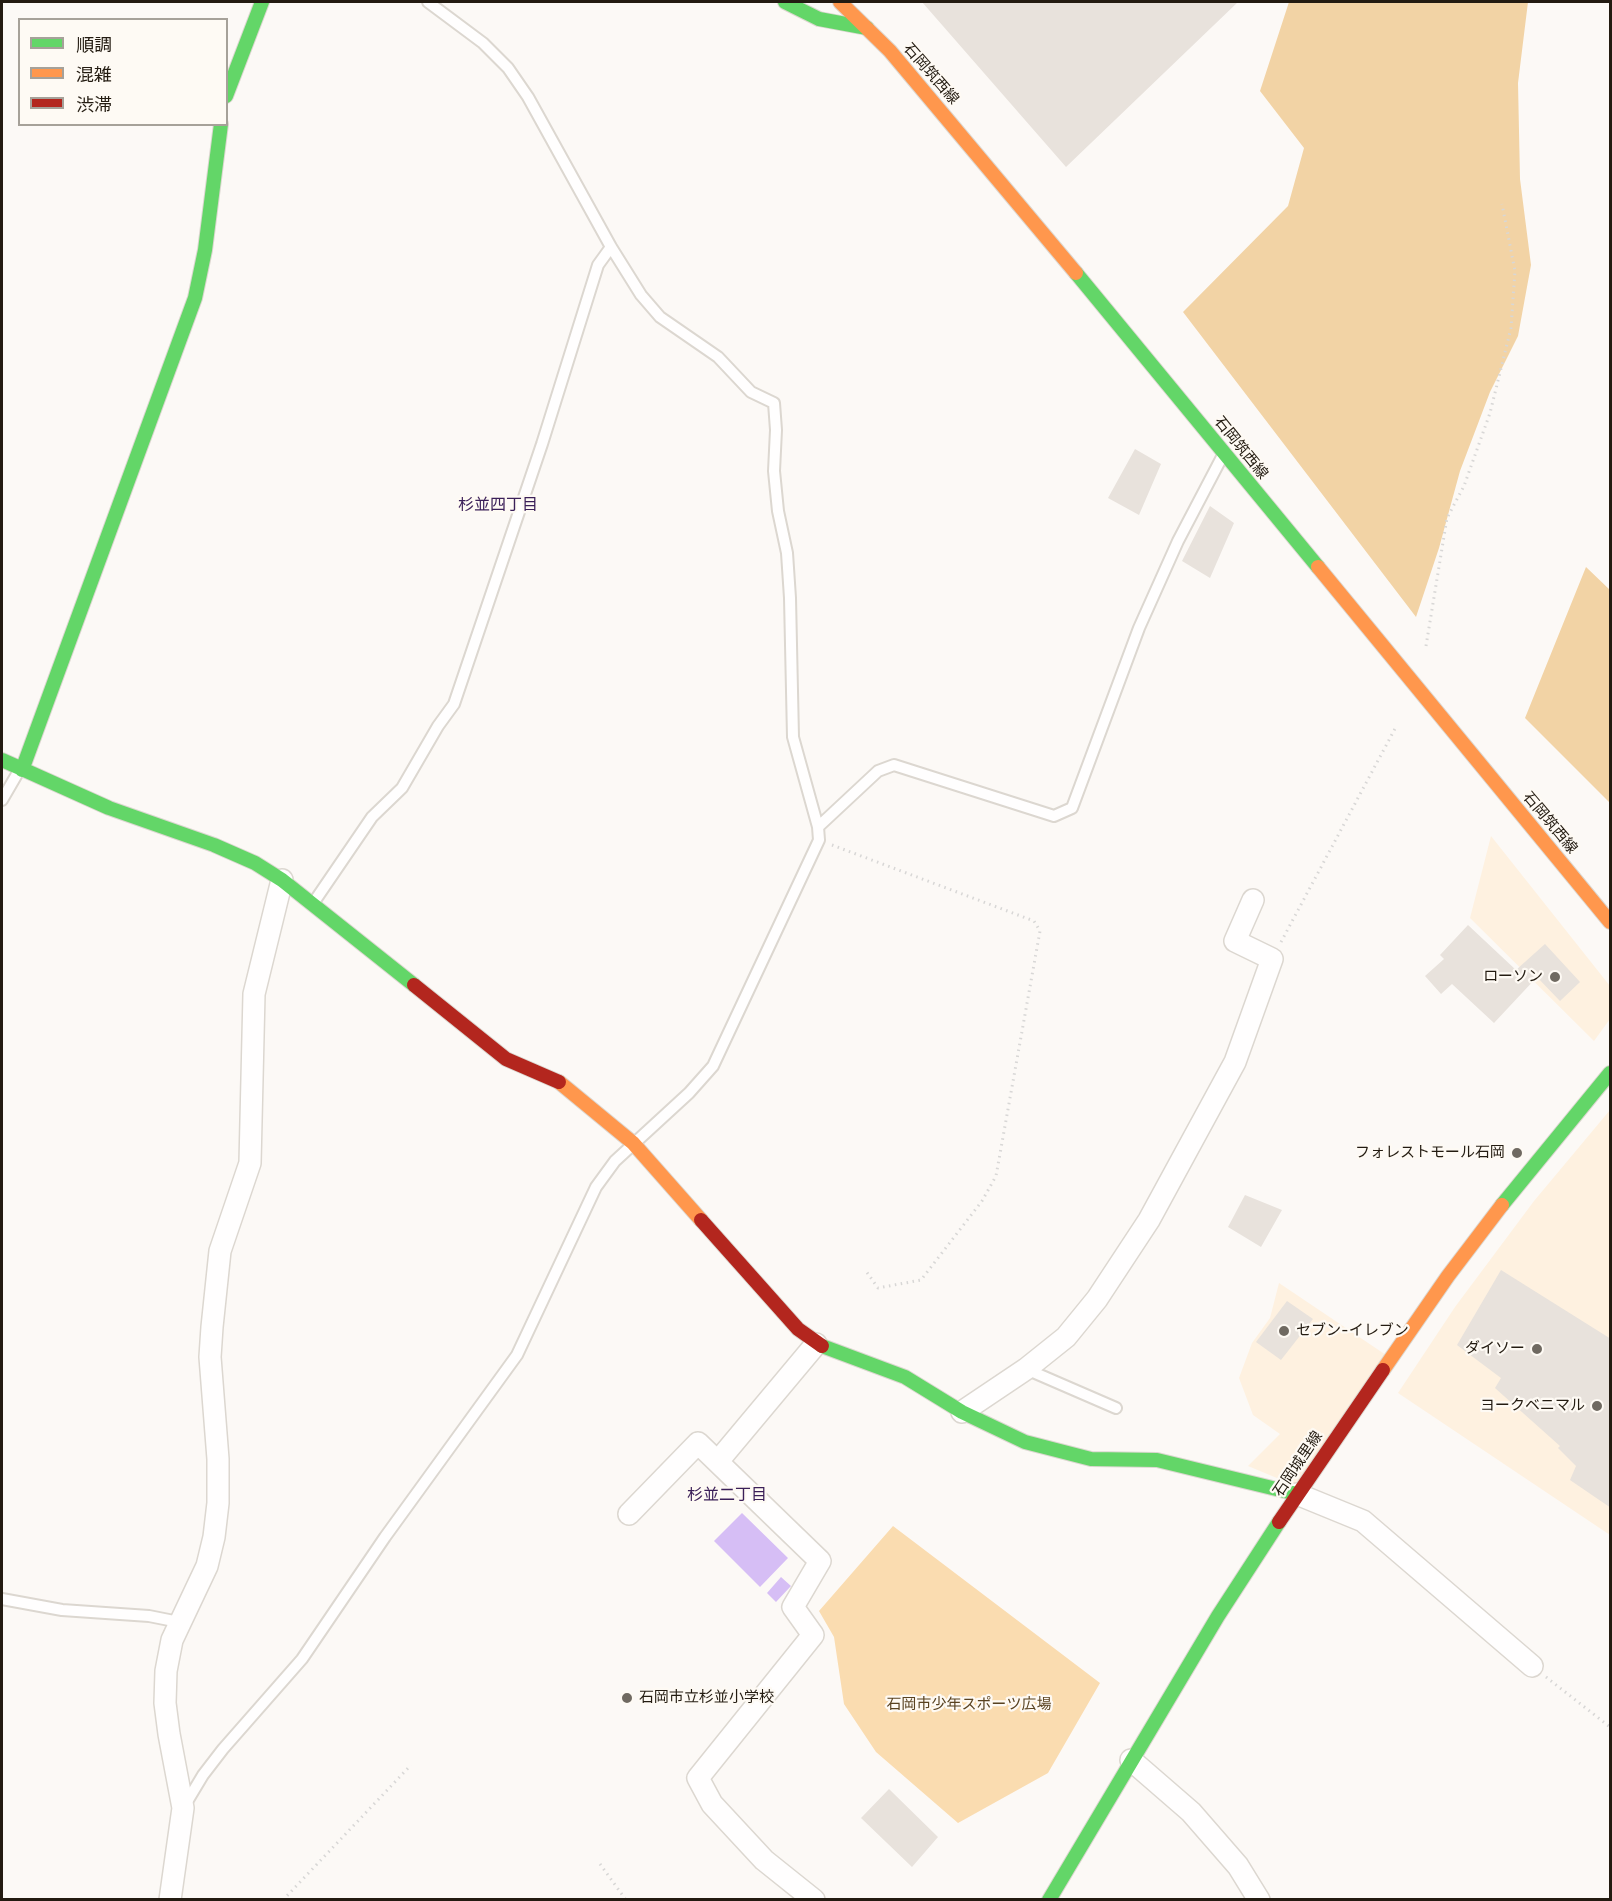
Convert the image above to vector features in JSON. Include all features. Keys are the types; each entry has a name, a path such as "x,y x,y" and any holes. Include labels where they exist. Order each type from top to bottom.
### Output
{"main road":[{"path":"228,91 262,2"},
{"path":"785,2 819,19 867,28 861,2"},
{"name":"石岡筑西線","path":"840,2 867,28 988,165 1611,922"},
{"path":"21,769 195,298 205,250 221,126"},
{"path":"2,760 109,808 214,845 255,863 282,880 506,1059 560,1083 633,1143 798,1329 816,1344 869,1366 904,1377 962,1412 1025,1442 1091,1459 1158,1460 1297,1494"},
{"name":"石岡城里線","path":"1049,1899 1218,1616 1297,1494 1448,1276 1521,1180 1611,1073"}],"street":[{"path":"170,1899 183,1808 165,1703 166,1671 172,1640 207,1566 214,1537 218,1470 210,1357 212,1327 220,1251 250,1163 254,994 282,880"},
{"path":"962,1412 1026,1369 1066,1336 1091,1307 1149,1220 1235,1062 1272,959 1235,941 1253,900"},
{"path":"719,1460 816,1344"},
{"path":"629,1514 698,1443 719,1460 820,1561 793,1607 813,1635 698,1778 711,1804 764,1860 814,1899"},
{"path":"1297,1494 1363,1521 1532,1666"},
{"path":"1131,1760 1191,1812 1238,1866 1259,1899"}],"lane":[{"path":"183,1808 216,1758 302,1659 406,1508 517,1355 596,1186 633,1143 689,1093 713,1066 819,840 818,827 793,737 789,587 774,471 774,404 751,392 718,357 660,317 641,295 611,247 528,97 508,68 483,43 428,2"},
{"path":"312,905 372,817 402,788 438,726 454,704 542,444 598,265 611,247"},
{"path":"818,827 878,771 894,765 1054,816 1072,808 1139,628 1178,541 1224,453"},
{"path":"2,800 21,769"},
{"path":"1026,1369 1116,1408"},
{"path":"2,1599 62,1610 149,1616 179,1623"}],"path":[{"path":"1426,646 1447,518 1464,486 1490,413 1511,328 1515,271 1502,204"},
{"path":"1272,959 1397,725"},
{"path":"819,840 1034,921 1040,931 996,1176 970,1219 921,1280 878,1288 866,1271"},
{"path":"1532,1666 1611,1727"},
{"path":"283,1899 411,1765"},
{"path":"600,1864 626,1899"}],"shaded area":[{"path":"1289,2 1528,2 1518,83 1520,179 1531,265 1518,336 1490,392 1460,471 1439,548 1416,617 1183,312 1288,206 1304,148 1260,91"},
{"path":"1586,567 1610,590 1610,803 1525,718"},
{"path":"1491,836 1610,986 1610,1019 1594,1041 1470,918"},
{"path":"1610,1110 1610,1535 1398,1393 1455,1307 1534,1201"},
{"path":"1279,1283 1386,1355 1296,1486 1248,1466 1280,1434 1253,1415 1239,1378 1252,1343 1270,1318"},
{"path":"742,1513 788,1558 760,1587 714,1541"},
{"path":"781,1577 791,1586 776,1602 767,1593"}],"green space":[{"name":"石岡市少年スポーツ広場","path":"893,1526 1100,1683 1048,1773 958,1823 876,1752 844,1704 834,1637 819,1611"}],"building":[{"path":"922,2 1238,2 1066,167"},
{"path":"1135,449 1161,464 1139,515 1108,498"},
{"path":"1210,506 1234,523 1210,578 1182,561"},
{"path":"1468,925 1516,970 1545,944 1580,982 1560,1001 1537,977 1494,1023 1452,984 1441,994 1425,976 1444,959 1440,955"},
{"path":"1245,1195 1282,1210 1261,1247 1228,1227"},
{"name":"ダイソー","path":"1501,1270 1611,1339 1611,1508 1570,1480 1576,1466 1558,1448 1560,1446 1495,1388 1501,1378 1457,1345"},
{"name":"セブン-イレブン","path":"1287,1301 1313,1319 1281,1360 1256,1342"},
{"path":"889,1789 938,1837 912,1867 861,1818"}],"traffic: fast":[{"path":"228,91 262,2"},
{"path":"785,2 819,19 867,28"},
{"path":"22,770 195,298 205,250 221,126"},
{"path":"1076,273 1318,567"},
{"path":"2,760 109,808 214,845 255,863 282,880 414,985"},
{"path":"1502,1205 1610,1073"},
{"path":"822,1346 905,1377 962,1412 1025,1442 1091,1459 1157,1460 1297,1494"},
{"path":"1049,1900 1218,1616 1279,1522"}],"traffic: slow":[{"path":"840,2 890,51 1076,273"},
{"path":"1318,567 1610,922"},
{"path":"559,1082 633,1143 701,1220"},
{"path":"1383,1370 1448,1276 1502,1205"}],"traffic: jam":[{"path":"414,985 506,1059 559,1082"},
{"path":"701,1220 798,1329 822,1346"},
{"path":"1279,1522 1383,1370"}],"place":[{"name":"ローソン","path":"1555,977"},
{"name":"フォレストモール石岡","path":"1517,1153"},
{"name":"セブン-イレブン","path":"1284,1331"},
{"name":"ダイソー","path":"1537,1349"},
{"name":"ヨークベニマル","path":"1597,1406"},
{"name":"石岡市立杉並小学校","path":"627,1698"}],"district":[{"name":"杉並四丁目","path":"498,505"},
{"name":"杉並二丁目","path":"727,1495"}]}
